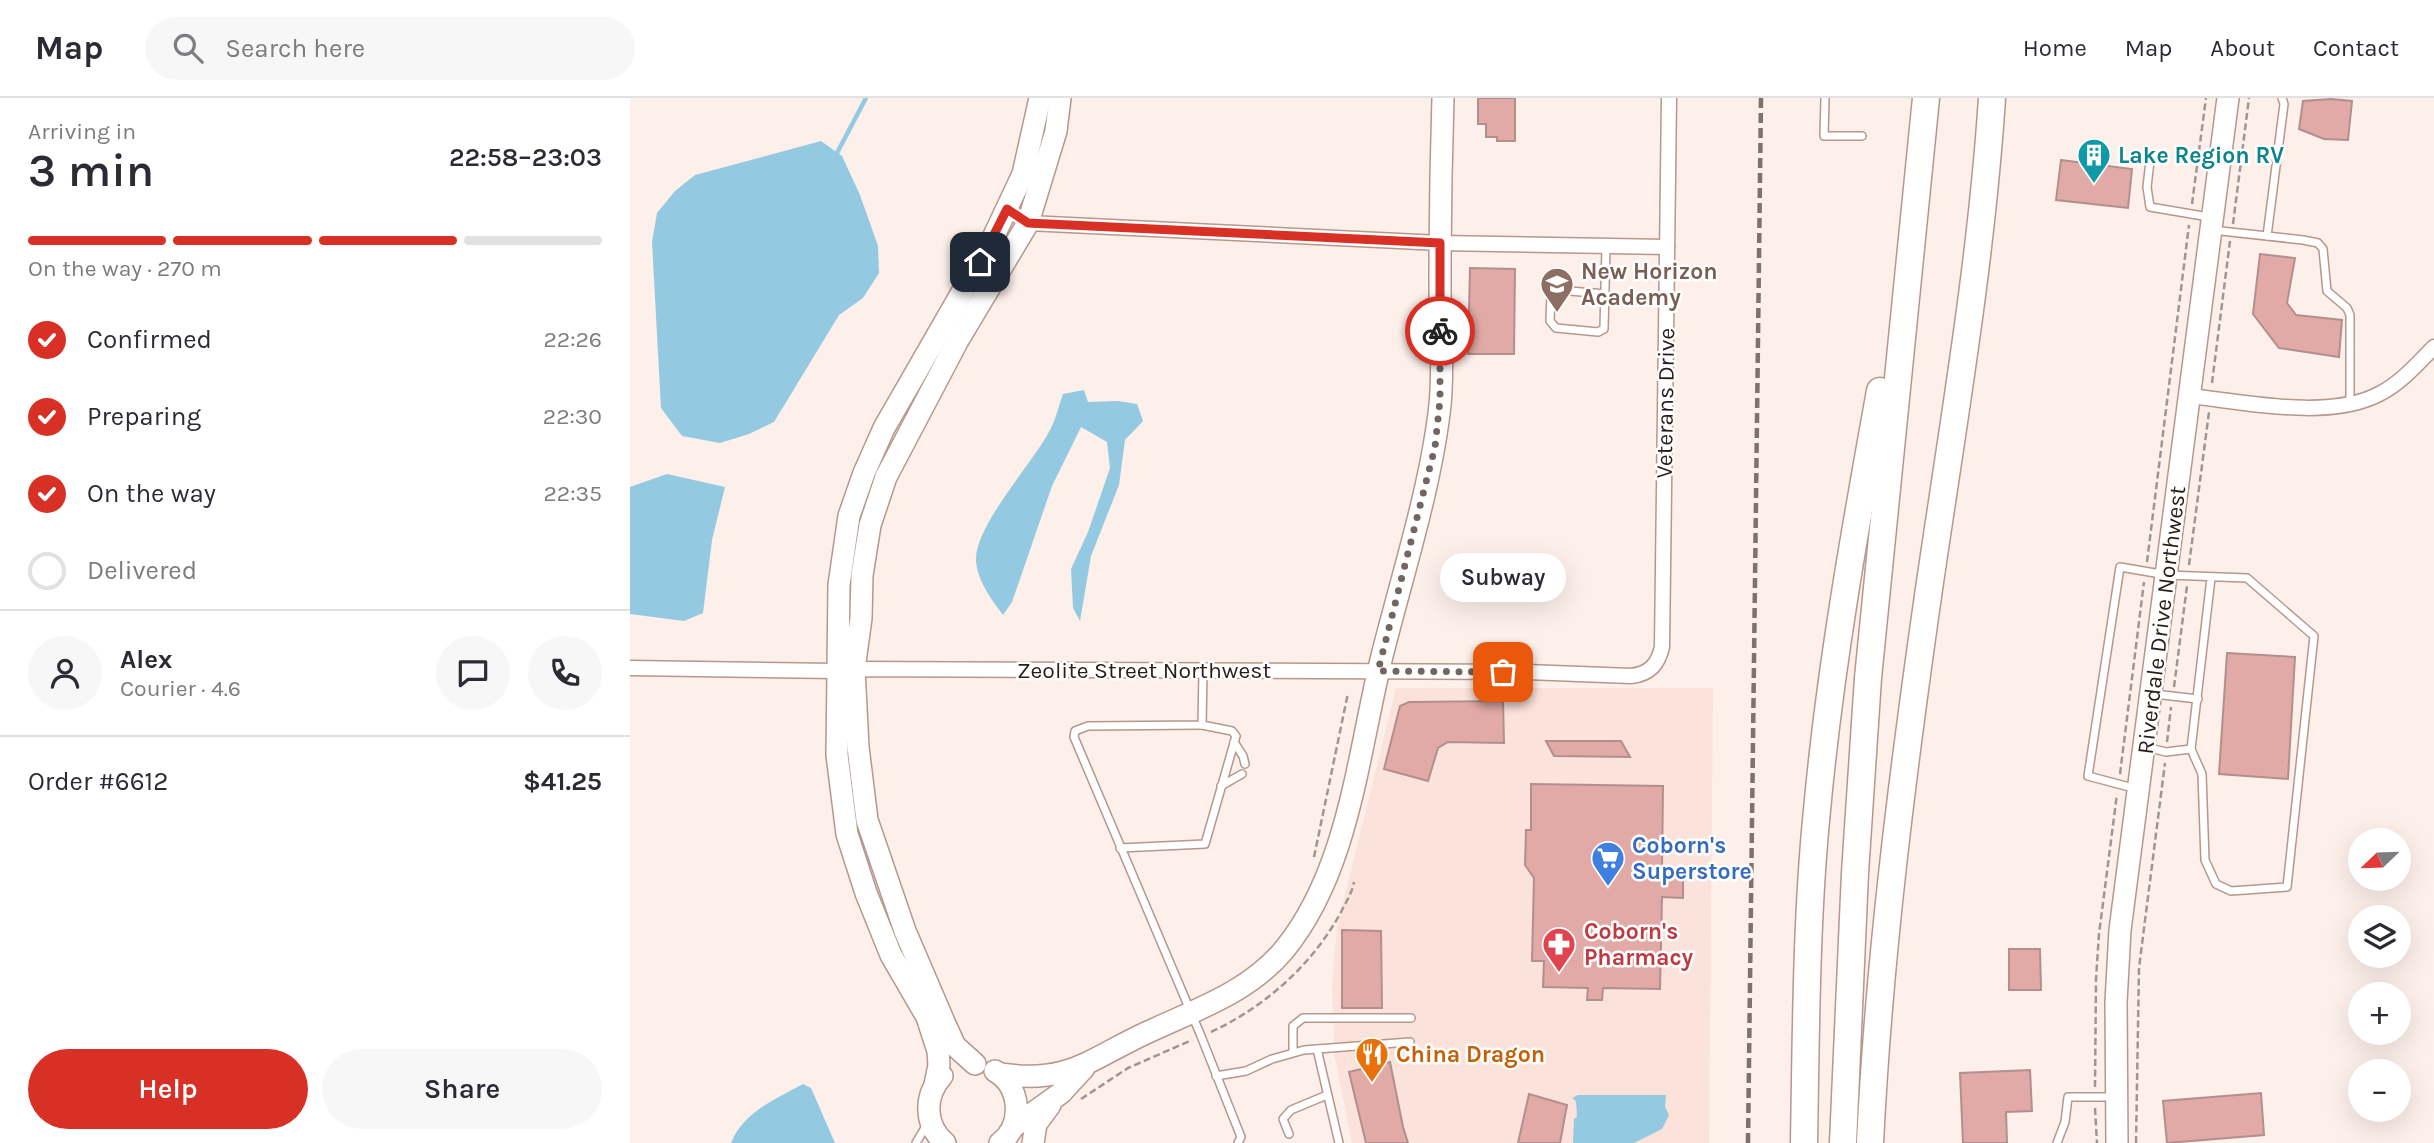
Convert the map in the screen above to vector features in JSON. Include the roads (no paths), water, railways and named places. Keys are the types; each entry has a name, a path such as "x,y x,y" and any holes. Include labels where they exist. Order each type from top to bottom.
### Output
{"highway":[{"path":"1843,1143 1854,886 1866,703 1926,98"},
{"path":"1870,1143 1875,1046 1893,852 1964,366 1992,98"},
{"path":"1804,1143 1808,911 1817,806 1844,603 1875,418 1907,273"},
{"path":"1884,1143 1891,977 1907,748"}],"street":[{"path":"975,1064 955,1046 905,931 867,820 845,670 839,585 849,516 863,473 884,428 985,254 1007,209 1023,174 1040,98"},
{"path":"945,1143 933,1129 929,1118 929,1101 939,1065 938,1051 927,1017 891,955 846,834 837,755 845,670 861,618 862,575 870,525 886,477 958,340 1028,223 1056,131 1060,98"},
{"path":"1000,1074 1041,1077 1086,1065 1116,1047 1219,1001 1256,976 1282,953 1315,905 1333,863 1435,447 1440,400 1443,98"},
{"name":"Veterans Drive","path":"1656,665 1662,646 1669,98"},
{"name":"Riverdale Drive Northwest","path":"2117,1143 2116,1002 2120,930 2139,790 2155,749 2177,576 2190,396 2228,98"},
{"path":"1007,209 1028,223 1440,243 1667,247"},
{"path":"2190,396 2313,408 2350,404 2381,393 2434,347"},
{"name":"Zeolite Street Northwest","path":"630,668 1527,672 1631,676 1647,673 1656,665"},
{"path":"935,1085 948,1072 965,1065 988,1067 1000,1074 1010,1085 1016,1098 1017,1112 1006,1138"},
{"path":"1033,1143 1036,1124 1042,1113 1086,1065"},
{"path":"1006,1138 1061,1093"}],"lane":[{"path":"1825,98 1824,136 1862,136"},
{"path":"2267,236 2279,154 2284,104 2282,98"},
{"path":"2150,161 2147,187 2150,207 2267,236 2318,243 2323,249 2328,291 2347,308 2350,316 2350,404"},
{"path":"1605,294 1558,290 1551,295 1550,321 1556,328 1598,332 1604,329 1605,294 1606,246"},
{"path":"2139,790 2088,776 2120,567 2177,576 2247,578 2314,636 2287,887 2231,891 2216,884 2205,860 2202,774 2191,748 2211,578"},
{"path":"1202,725 1203,670"},
{"path":"2162,695 2198,699"},
{"path":"1120,848 1205,844 1236,736 1232,731 1202,725 1088,726 1074,731 1074,737 1120,848 1216,1076 1241,1137 1238,1143"},
{"path":"1234,742 1245,764"},
{"path":"2155,749 2191,748"},
{"path":"1221,786 1242,774"},
{"path":"1293,1052 1293,1026 1304,1018 1410,1018"},
{"path":"1216,1076 1246,1071 1293,1052 1410,1042"},
{"path":"1317,1049 1339,1143"},
{"path":"1289,1134 1283,1119 1291,1110 1327,1095"},
{"path":"2057,1143 2065,1122 2068,1097 2116,1097"},
{"path":"916,1143 929,1118"}],"water":[{"path":"821,141 842,156 860,195 878,246 879,273 863,298 839,315 774,422 749,434 720,443 682,436 661,408 652,242 657,213 675,191 695,175"},
{"path":"1084,390 1088,402 1118,401 1137,404 1143,421 1125,440 1119,485 1091,556 1080,621 1073,608 1071,569 1088,532 1110,468 1107,442 1081,427 1052,486 1012,602 1003,615 986,590 976,562 984,531 1050,430 1063,394"},
{"path":"667,474 725,487 712,540 703,613 684,621 630,614 630,487"},
{"path":"803,1084 811,1088 835,1143 731,1143 736,1132 752,1115"},
{"path":"1578,1095 1666,1095 1665,1107 1669,1115 1662,1129 1634,1143 1573,1143 1574,1119 1577,1117 1576,1101 1572,1098"}],"waterway":[{"path":"837,153 866,98"}],"railway":[{"path":"1748,1143 1761,98"}],"place":[{"name":"Lake Region RV","path":"2094,185"},
{"name":"New Horizon Academy","path":"1557,314"},
{"name":"Subway","path":"1503,672"},
{"name":"Coborn's Superstore","path":"1608,888"},
{"name":"Coborn's Pharmacy","path":"1559,974"},
{"name":"China Dragon","path":"1372,1084"}]}
